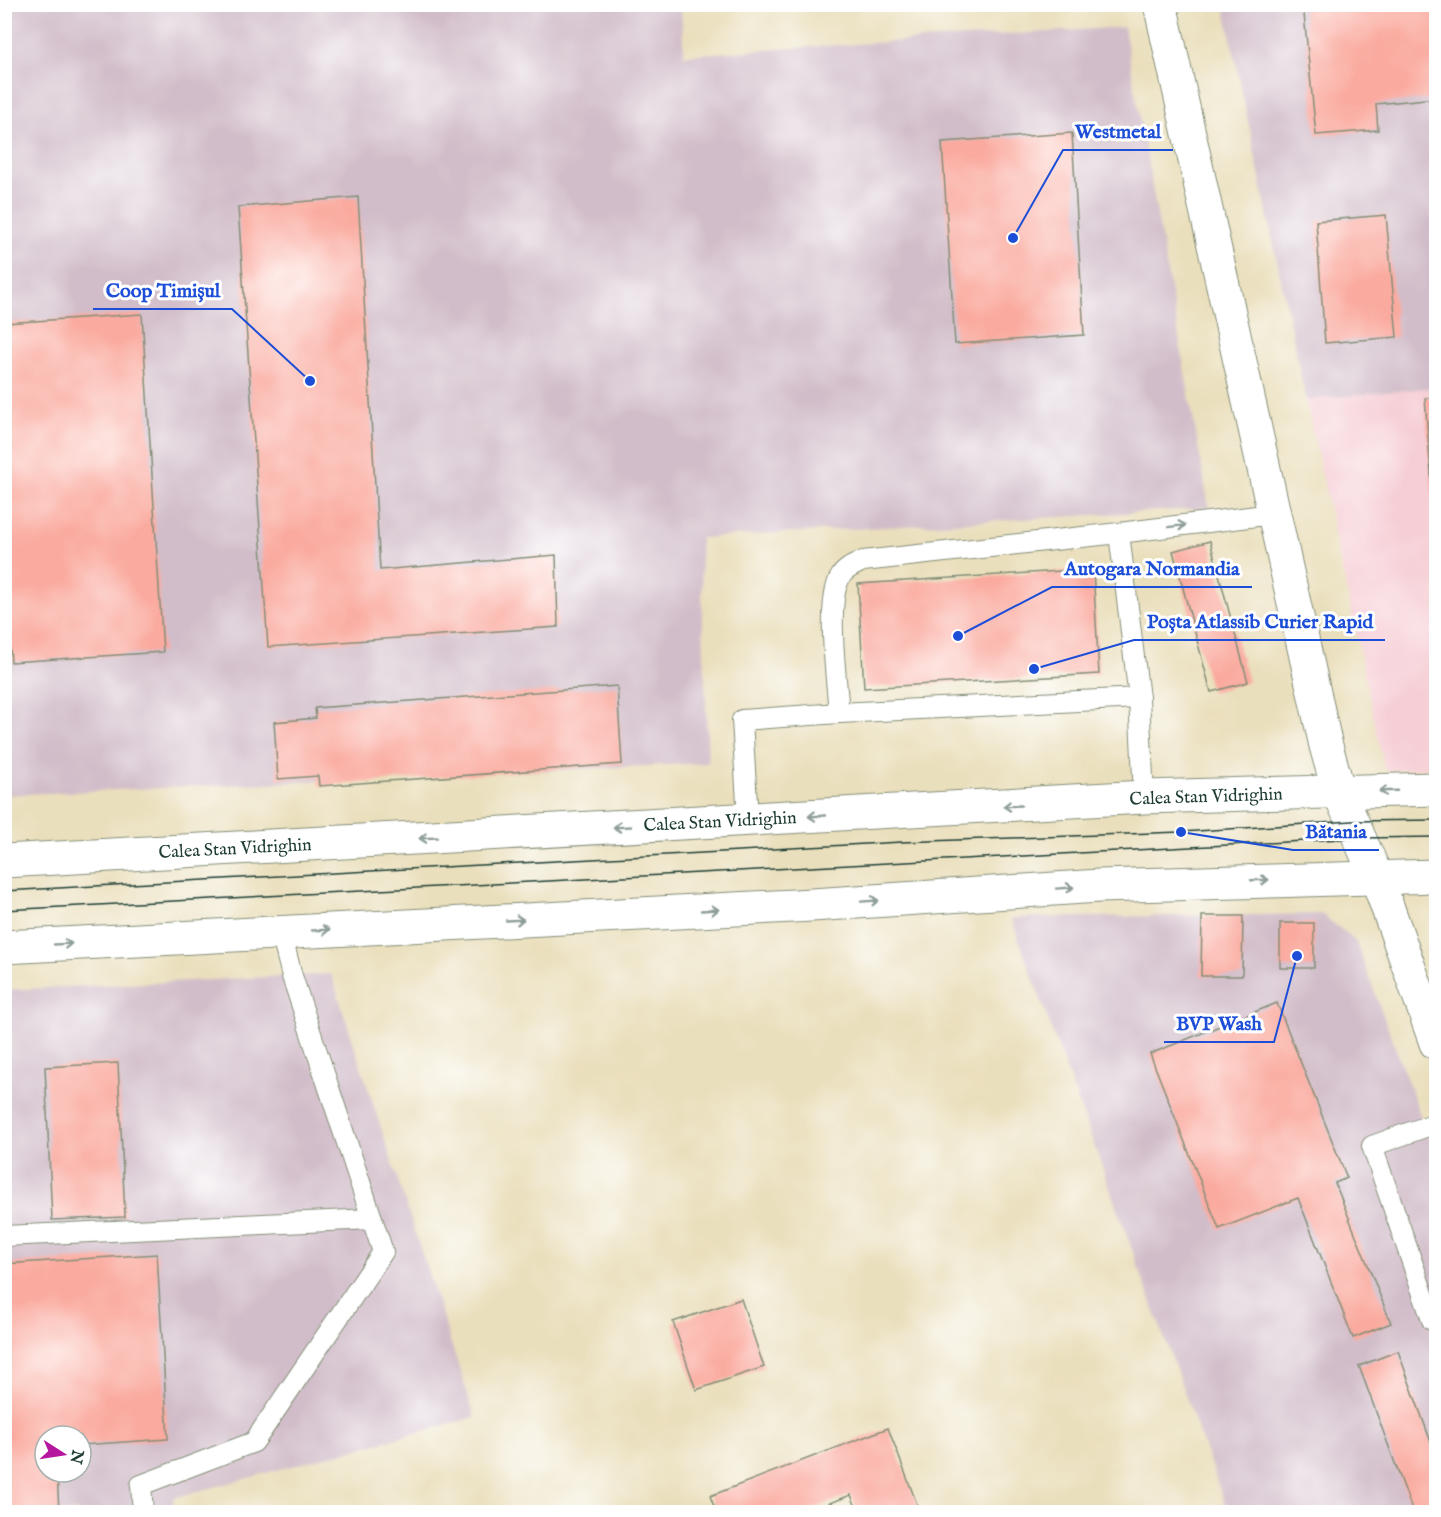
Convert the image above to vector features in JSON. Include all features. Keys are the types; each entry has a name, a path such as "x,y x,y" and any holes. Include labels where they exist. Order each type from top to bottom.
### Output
{"main road":[{"path":"1160,4 1326,746 1339,792 1377,878 1437,1043"},
{"name":"Calea Stan Vidrighin","path":"4,861 1144,797 1437,789"},
{"path":"4,947 812,905 1099,886 1437,876"}],"lane":[{"path":"839,713 833,597 840,576 849,567 863,561 1273,514"},
{"path":"1119,533 1139,698 1144,797"},
{"path":"748,820 742,720 1139,698"},
{"path":"143,1512 141,1485 254,1442 383,1252 292,976 281,933"},
{"path":"1437,1123 1371,1146 1432,1320 1437,1318"},
{"path":"4,1236 372,1219"}],"shaded area":[{"path":"4,5 681,5 684,55 1124,27 1209,508 700,538 708,763 5,795"},
{"path":"1224,5 1436,5 1436,387 1306,400"},
{"path":"1436,387 1436,768 1385,771 1306,400"},
{"path":"1321,914 1355,940 1436,1157 1436,1512 1228,1512 1011,918"},
{"path":"331,974 475,1417 173,1498 174,1512 5,1512 4,990"}],"building":[{"path":"1303,4 1436,4 1436,98 1376,104 1378,130 1316,135"},
{"path":"1072,133 1084,335 955,344 942,142"},
{"path":"358,197 380,570 556,555 558,627 268,647 238,207"},
{"path":"1386,215 1397,337 1325,343 1316,221"},
{"path":"142,314 163,652 11,662 4,560 4,323"},
{"path":"1436,397 1436,525 1435,525 1425,398"},
{"path":"1210,541 1248,682 1211,692 1173,551"},
{"path":"1093,569 1099,674 864,688 858,584"},
{"path":"617,686 622,764 319,786 318,776 278,779 274,722 316,718 315,708"},
{"path":"1202,916 1243,916 1242,976 1201,976"},
{"path":"1280,923 1314,923 1314,968 1280,968"},
{"path":"1277,1003 1347,1178 1335,1183 1391,1323 1353,1338 1298,1198 1219,1229 1150,1054"},
{"path":"118,1063 125,1217 52,1220 45,1067"},
{"path":"157,1254 168,1439 93,1444 93,1424 33,1424 33,1484 58,1484 59,1512 4,1512 4,1264"},
{"path":"741,1299 764,1367 696,1390 673,1322"},
{"path":"1398,1351 1436,1456 1436,1512 1413,1512 1359,1366"},
{"path":"888,1428 920,1512 858,1512 851,1495 806,1512 716,1512 710,1496"}],"tram line":[{"path":"4,891 902,842 1181,832 1352,821 1436,820"},
{"path":"4,910 1360,838 1436,837"}],"place":[{"name":"Westmetal","path":"1013,238"},
{"name":"Coop Timișul","path":"310,381"},
{"name":"Autogara Normandia","path":"958,636"},
{"name":"Poșta Atlassib Curier Rapid","path":"1034,669"},
{"name":"Bătania","path":"1181,832"},
{"name":"BVP Wash","path":"1297,956"}]}
